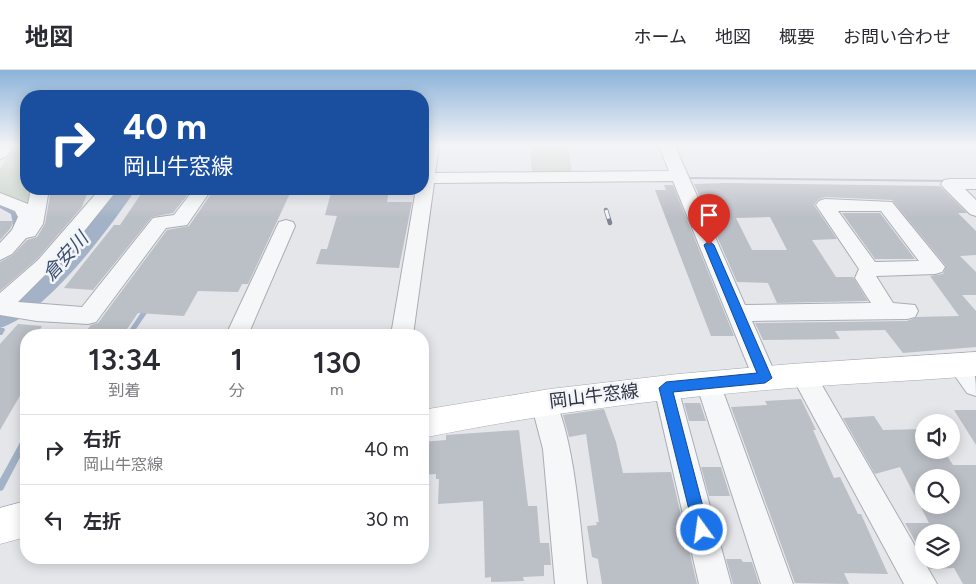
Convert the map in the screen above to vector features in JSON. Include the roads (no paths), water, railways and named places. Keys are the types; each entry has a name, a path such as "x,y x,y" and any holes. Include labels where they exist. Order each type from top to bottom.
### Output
{"main road":[{"name":"岡山牛窓線","path":"429,423 544,402 708,383 803,375 971,372"},
{"path":"0,526 20,520"}],"street":[{"path":"677,170 765,378"},
{"path":"429,179 680,176"},
{"path":"976,184 950,184 976,210"},
{"path":"7,248 24,237 34,224 39,195"},
{"path":"5,307 23,286 53,257 104,195"},
{"path":"5,307 88,316 160,222 180,221 199,195"},
{"path":"403,329 424,195"},
{"path":"0,198 23,208 27,217 24,226 7,248"},
{"path":"825,205 886,206 935,267 869,269 825,205"},
{"path":"240,329 286,226"},
{"path":"737,313 897,311 865,278 869,269"},
{"path":"803,375 921,584"},
{"path":"708,383 777,584"},
{"path":"666,388 715,584"},
{"path":"544,402 556,449 571,584"}],"waterway":[{"path":"692,178 951,181"},
{"name":"倉安川","path":"0,315 36,287 66,257 117,195"},
{"path":"28,295 36,296 62,271 125,195"},
{"path":"0,206 13,213 16,224 15,229"},
{"path":"133,329 148,307"},
{"path":"0,487 20,450"}],"railway":[{"path":"606,210 610,223"}]}
